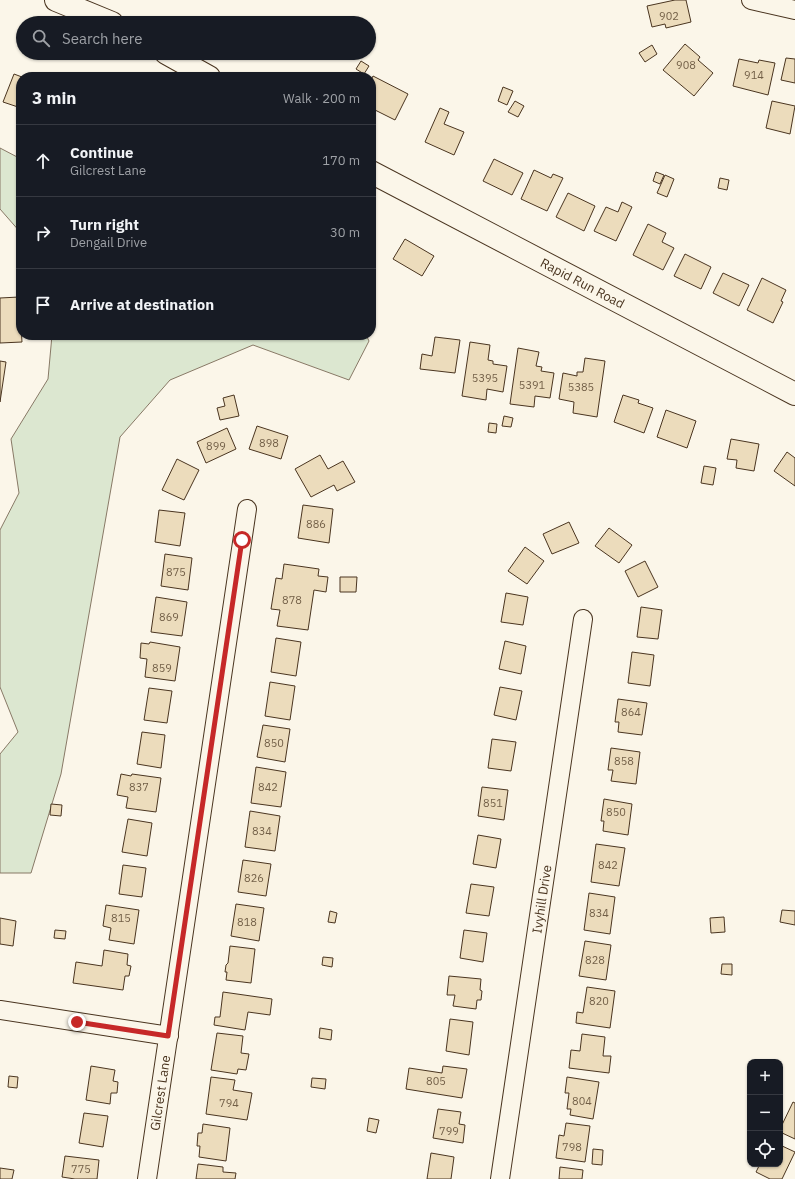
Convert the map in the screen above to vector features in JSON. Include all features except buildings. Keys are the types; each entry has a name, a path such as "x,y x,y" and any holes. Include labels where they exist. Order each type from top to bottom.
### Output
{"street":[{"path":"56,0 95,16"},
{"path":"751,0 795,10"},
{"path":"179,60 200,72"},
{"name":"Rapid Run Road","path":"376,175 795,394"},
{"name":"Gilcrest Lane","path":"147,1179 247,509"},
{"name":"Ivyhill Drive","path":"500,1179 582,619"},
{"path":"0,1010 168,1036"}],"green space":[{"path":"0,148 16,156 16,227 0,209"},
{"path":"52,340 369,341 349,380 253,345 170,380 120,437 61,774 31,873 0,873 0,754 18,732 0,687 0,530 19,493 11,439 48,379"}],"route":[{"path":"77,1022 168,1036 242,540"}]}
